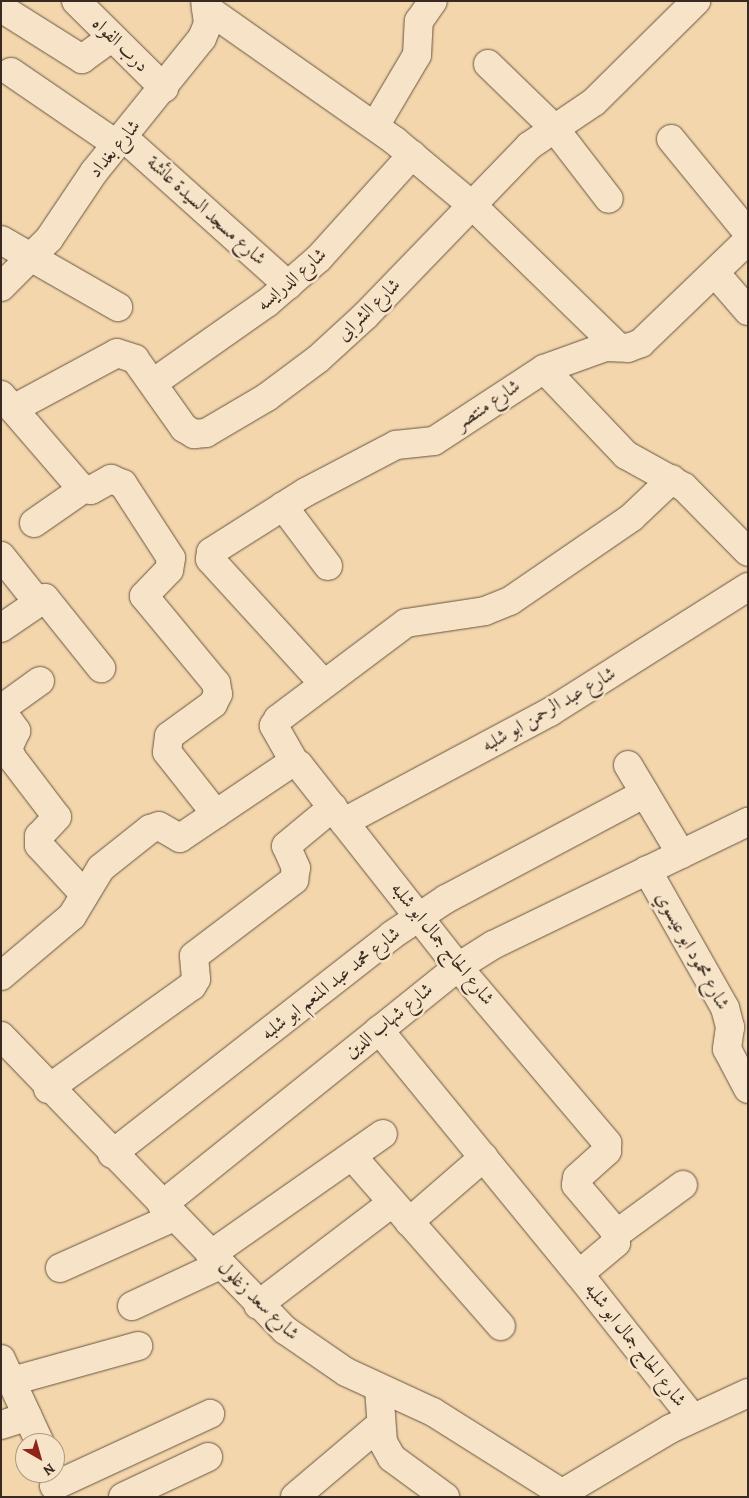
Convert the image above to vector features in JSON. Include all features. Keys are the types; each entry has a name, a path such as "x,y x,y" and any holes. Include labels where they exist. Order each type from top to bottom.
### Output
{"street":[{"name":"درب الفواه","path":"76,1 111,38 164,88"},
{"path":"375,126 417,55 419,22 433,1"},
{"name":"شارع الشرابى","path":"7,402 117,353 135,359 184,428 194,434 206,432 318,359 474,207 529,146 594,102 696,1"},
{"path":"205,4 375,126 412,155 474,207 618,347"},
{"name":"شارع بغداد","path":"1,287 34,257 120,141 164,88 207,29 205,4"},
{"path":"1,8 82,59 111,38"},
{"path":"488,64 555,129 609,199"},
{"name":"شارع مسجد السيدة عائشة","path":"11,72 120,141 288,285"},
{"path":"671,139 748,233"},
{"name":"شارع الدرايسه","path":"153,382 211,345 288,285 367,208 412,155"},
{"path":"1,240 34,257 118,307"},
{"name":"شارع منتصر","path":"324,684 210,560 211,552 283,506 396,445 434,441 544,370 605,347 641,343 716,274 748,240"},
{"path":"716,274 748,311"},
{"path":"544,370 631,459 672,480 695,497 748,552"},
{"path":"7,402 89,489"},
{"path":"34,523 89,489 111,479 122,484 171,558 169,570 144,596 216,683 218,694 214,704 169,736 167,752 216,814"},
{"path":"324,684 406,623 485,611 510,601 632,517 672,480"},
{"path":"283,506 328,566"},
{"path":"1,556 36,600"},
{"name":"شارع عبد الرحمن ابو شلبه","path":"48,1089 192,986 196,979 194,956 294,880 296,868 286,853 288,843 339,815 550,712 748,587"},
{"path":"1,628 36,600 50,601 101,668"},
{"path":"40,681 1,710 16,731 8,748 12,758 57,817 39,836 39,845 84,894"},
{"name":"شارع الحاج جمال ابو شلبه","path":"324,684 275,722 295,763 421,917 458,967 607,1143 607,1151 577,1178 576,1185 616,1234 614,1246 580,1274 692,1417"},
{"path":"1,976 72,916 101,868 150,828 158,826 180,838 295,763"},
{"path":"628,765 681,854"},
{"name":"شارع محمد عبد المنعم ابو شلبه","path":"112,1154 392,935 421,917 645,793"},
{"name":"شارع شهاب الدين","path":"60,1268 168,1211 379,1030 458,967 647,870 748,822"},
{"name":"شارع محمود ابو عيسوي","path":"647,870 725,1008 730,1027 727,1049 748,1089"},
{"path":"379,1030 580,1274"},
{"name":"شارع سعد زغلول","path":"1,1037 48,1089 258,1305 314,1353 379,1388 433,1412 562,1495"},
{"path":"132,1306 215,1260 383,1134"},
{"path":"352,1156 501,1326"},
{"path":"258,1305 484,1157"},
{"path":"616,1234 684,1185"},
{"path":"36,1433 7,1370 138,1346"},
{"path":"379,1388 380,1425 392,1458 444,1497"},
{"path":"562,1495 692,1417 748,1393"},
{"path":"54,1485 210,1414"},
{"path":"1,1425 28,1416"},
{"path":"295,1497 380,1425"},
{"path":"123,1497 208,1457"}]}
